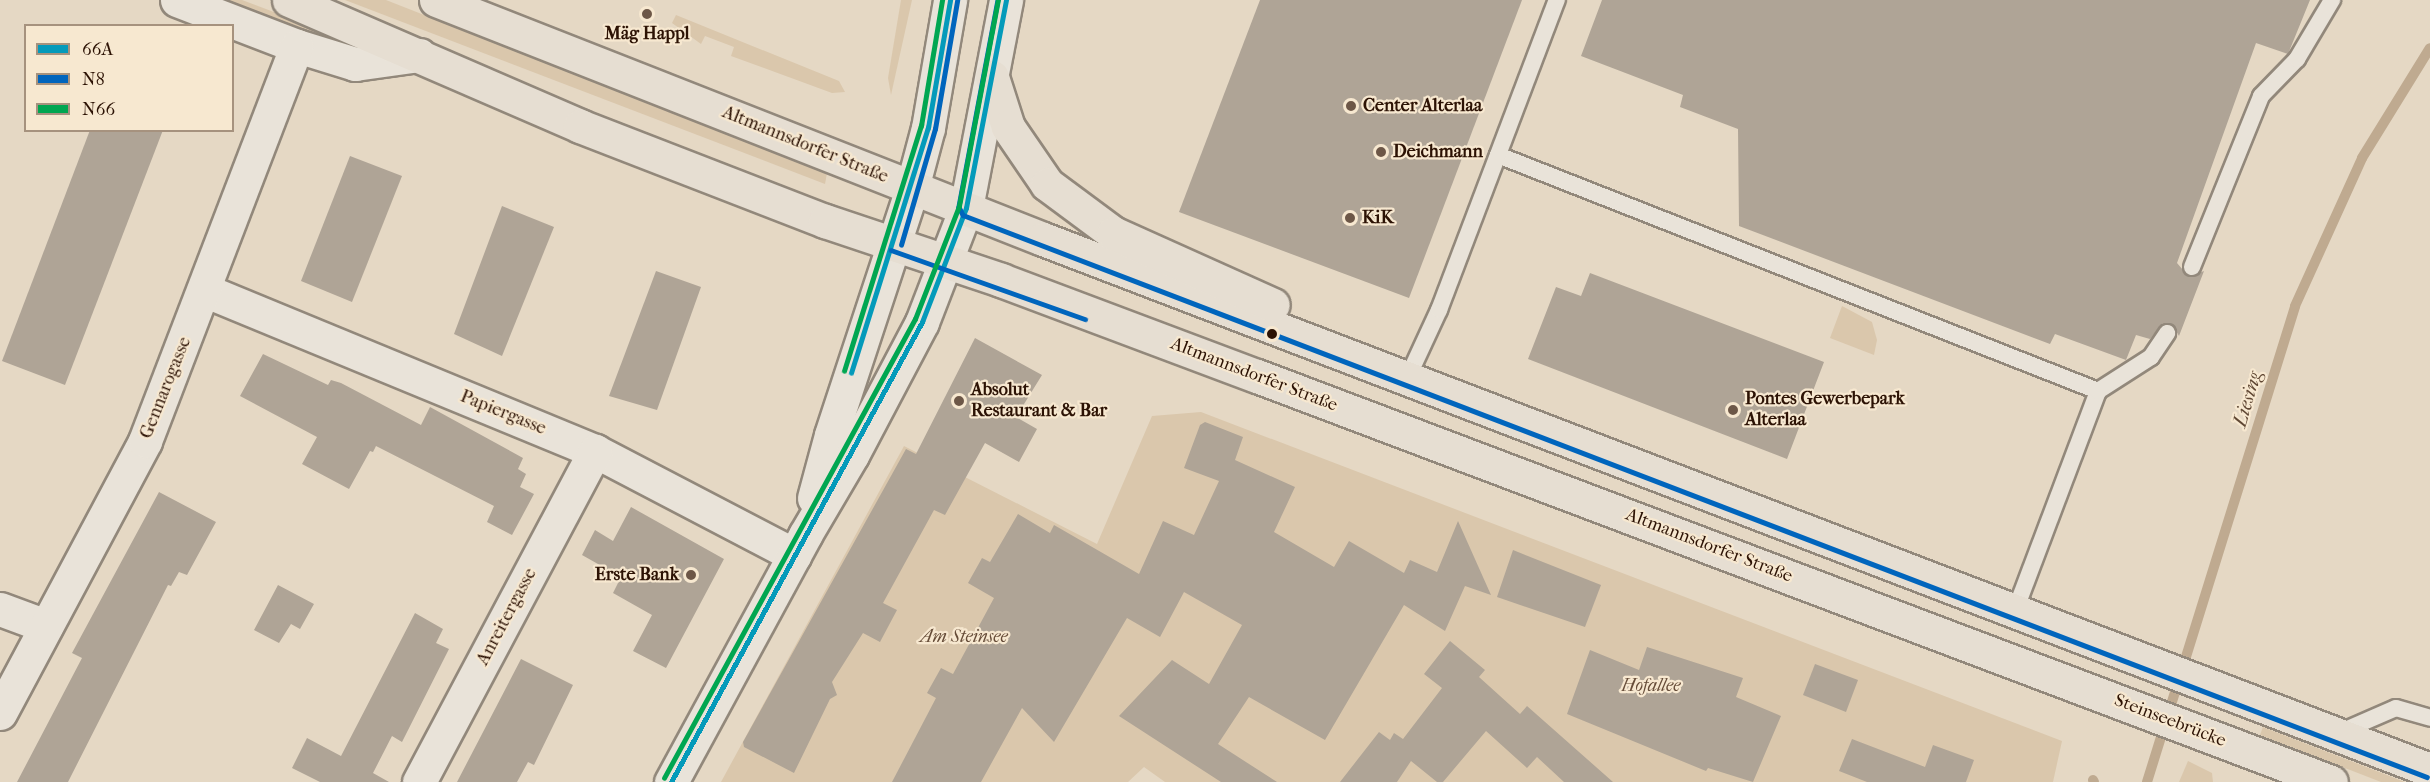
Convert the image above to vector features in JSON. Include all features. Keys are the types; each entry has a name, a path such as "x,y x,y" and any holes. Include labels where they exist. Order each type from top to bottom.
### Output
{"main road":[{"name":"Altmannsdorfer Straße","path":"289,0 580,126 825,221 947,261 2096,692"},
{"name":"Altmannsdorfer Straße","path":"436,0 912,188 2336,734"},
{"path":"992,77 1008,127 1047,184 1113,233 1288,312 1317,343"},
{"name":"Steinseebrücke","path":"2096,692 2238,747 2282,773"},
{"path":"2336,734 2430,770"},
{"path":"2282,773 2331,782"}],"street":[{"path":"177,0 297,46 355,64 419,55"},
{"path":"799,545 831,435 912,188 928,128 950,0"},
{"path":"671,782 799,545 852,455 922,322 966,208 1006,0"},
{"name":"Gennarogasse","path":"0,714 145,441 297,46"},
{"name":"Papiergasse","path":"204,290 595,451 799,545"},
{"name":"Anreitergasse","path":"419,782 595,451"},
{"path":"0,609 46,626"}],"lane":[{"path":"1408,377 1439,310 1557,0"},
{"path":"2192,267 2261,96 2297,58 2332,0"},
{"path":"1498,155 2098,391"},
{"path":"2015,611 2098,391 2151,357 2167,333"},
{"path":"2336,734 2384,710 2403,708 2430,718"}],"green space":[{"path":"214,0 242,0 345,39 350,45 347,49"},
{"path":"345,0 386,0 827,173 825,184"},
{"path":"901,0 912,0 891,95 888,78"},
{"path":"676,15 839,81 845,92 832,93 731,56 734,47 705,36 701,44 672,23"},
{"path":"1842,306 1872,322 1877,340 1874,355 1830,338"},
{"path":"1201,412 2062,741 2053,782 1165,782 1144,767 1128,782 721,782 904,446 1097,544 1152,416"},
{"path":"2263,727 2405,782 2381,782 2260,735"},
{"path":"2188,761 2212,773 2213,782 2179,782"}],"building":[{"name":"Center Alterlaa","path":"1260,0 1522,0 1409,298 1179,212"},
{"path":"1602,0 2310,0 2288,54 2256,43 2177,263 2189,277 2204,271 2179,336 2173,325 2163,323 2150,339 2136,335 2126,360 2055,334 2050,344 1739,226 1738,129 1680,107 1683,95 1581,56"},
{"path":"89,132 162,132 65,385 2,361"},
{"path":"350,156 402,176 352,302 301,281"},
{"path":"502,206 554,227 502,356 454,334"},
{"path":"656,271 701,287 657,410 609,396"},
{"name":"Pontes Gewerbepark Alterlaa","path":"1590,273 1824,362 1787,459 1528,359 1556,287 1581,296"},
{"path":"975,338 1042,375 1016,417 1037,429 1019,462 985,443 945,515 934,510 883,603 897,610 880,642 863,633 832,682 837,695 830,699 794,773 744,747 743,742 906,449 916,454"},
{"path":"263,354 328,385 331,380 341,383 421,425 430,407 523,458 518,469 526,474 520,487 534,494 512,535 487,522 494,506 376,446 373,452 370,451 349,489 302,464 317,437 240,396"},
{"path":"1205,422 1243,437 1235,460 1295,487 1274,532 1334,567 1349,541 1404,573 1410,560 1437,572 1458,521 1491,595 1465,586 1445,631 1404,605 1325,740 1249,697 1218,744 1277,782 1221,782 1119,716 1172,660 1209,684 1242,625 1184,592 1160,637 1127,618 1054,742 1022,708 981,782 892,782 936,698 927,693 941,668 953,674 994,598 968,583 982,558 990,562 1018,514 1050,533 1054,525 1139,574 1163,521 1194,535 1219,481 1184,468 1200,425"},
{"path":"159,492 216,522 187,575 179,572 171,586 168,585 68,782 17,782 82,658 72,653"},
{"path":"631,507 724,559 666,668 633,651 652,615 613,593 621,577 582,555 595,530 613,541"},
{"path":"1513,550 1601,585 1585,627 1497,597"},
{"path":"278,585 314,604 300,629 291,624 279,643 254,630"},
{"path":"415,613 443,629 436,643 449,649 402,742 392,736 373,773 389,782 320,782 292,768 307,738 341,756"},
{"path":"1450,641 1485,670 1479,677 1520,714 1527,706 1613,782 1564,782 1537,757 1527,768 1486,731 1443,782 1437,782 1411,761 1397,782 1340,782 1379,732 1390,740 1394,733 1403,739 1442,688 1424,674"},
{"path":"1647,647 1743,678 1736,697 1781,716 1753,782 1708,768 1706,771 1567,714 1590,650 1639,670"},
{"path":"521,659 573,685 534,765 528,762 517,782 457,782"},
{"path":"1815,664 1858,680 1846,712 1803,695"},
{"path":"1852,739 1925,767 1933,745 1974,760 1966,782 1867,782 1839,771"}],"waterway":[{"name":"Liesing","path":"2147,782 2295,306 2362,158 2430,48"}],"transit line":[{"name":"N66","path":"844,371 921,126 942,0"},
{"name":"66A","path":"851,373 928,128 950,0"},
{"name":"N8","path":"998,0 959,207 963,215 2427,777"},
{"name":"N66","path":"664,778 915,319 959,206 998,0"},
{"name":"66A","path":"671,782 922,322 966,208 1006,0"},
{"name":"N8","path":"901,245 935,129 957,1"},
{"name":"N8","path":"891,250 1085,319"}],"place":[{"name":"Mäg Happl","path":"647,14"},
{"name":"Center Alterlaa","path":"1351,106"},
{"name":"Deichmann","path":"1381,152"},
{"name":"KiK","path":"1350,218"},
{"name":"Absolut Restaurant & Bar","path":"959,401"},
{"name":"Pontes Gewerbepark Alterlaa","path":"1733,410"},
{"name":"Erste Bank","path":"691,575"}],"park label":[{"name":"Am Steinsee","path":"964,637"},
{"name":"Hofallee","path":"1651,686"}]}
